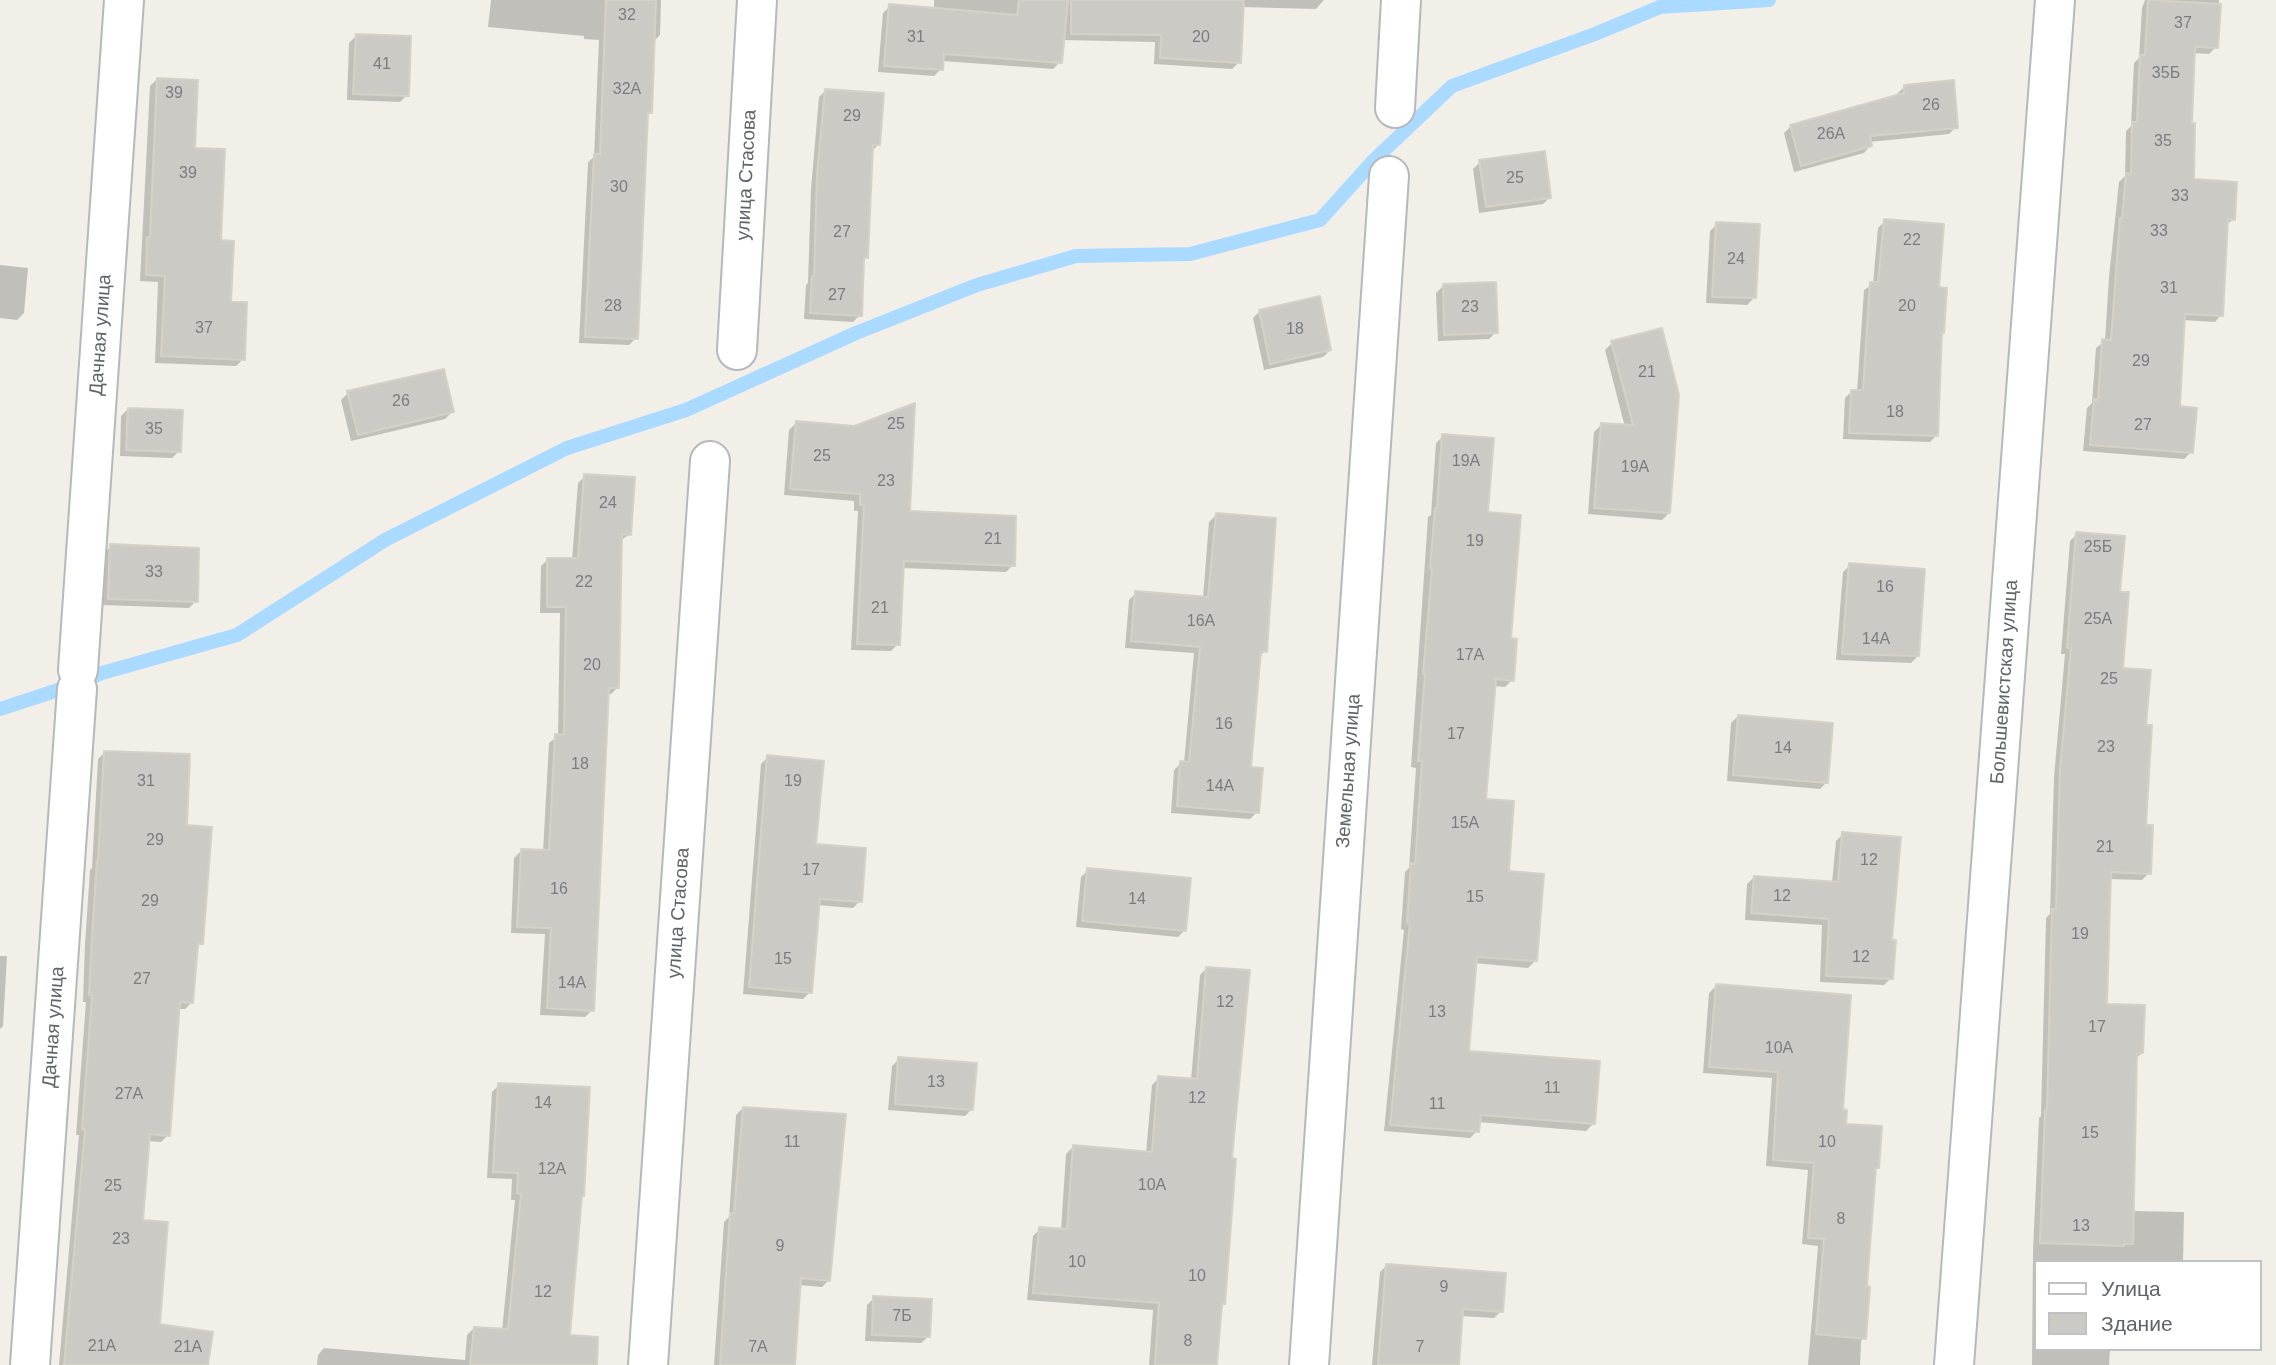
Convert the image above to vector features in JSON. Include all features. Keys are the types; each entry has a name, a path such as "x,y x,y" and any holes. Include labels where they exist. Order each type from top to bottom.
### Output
{"street":[{"name":"Дачная улица","path":"30,1365 124,0"},
{"name":"улица Стасова","path":"737,350 757,0"},
{"path":"1395,108 1401,0"},
{"name":"Большевистская улица","path":"1954,1365 2055,0"},
{"name":"Земельная улица","path":"1309,1365 1389,176"},
{"name":"улица Стасова","path":"648,1365 710,461"}],"building":[{"path":"606,0 656,0 638,339 585,337 594,154 600,154"},
{"path":"1019,0 1068,0 1062,63 944,54 943,70 884,66 889,4 1017,15"},
{"path":"1071,0 1244,0 1241,63 1160,58 1161,35 1071,34"},
{"path":"2148,0 2221,4 2218,48 2195,47 2192,123 2195,123 2194,179 2237,182 2235,220 2228,219 2223,316 2185,314 2180,406 2197,408 2193,453 2090,445 2094,399 2098,400 2102,339 2111,340 2120,218 2122,219 2126,173 2131,174 2132,122 2137,122 2140,55 2145,55"},
{"path":"356,34 411,36 409,96 353,94"},
{"path":"157,78 198,80 195,148 225,149 221,240 234,241 231,302 247,302 245,360 161,356 165,276 146,275"},
{"path":"1954,80 1958,128 1870,136 1872,146 1801,166 1790,125 1904,93 1904,85"},
{"path":"825,89 884,93 880,145 873,145 868,258 864,258 862,316 810,313 814,276 817,175"},
{"path":"1545,151 1551,198 1486,207 1479,160"},
{"path":"1884,219 1944,224 1939,287 1947,288 1944,333 1942,332 1938,436 1849,433 1851,390 1863,390 1870,282 1878,282"},
{"path":"1716,222 1760,224 1756,298 1712,297"},
{"path":"1496,282 1498,333 1444,335 1443,284"},
{"path":"1320,296 1331,350 1270,364 1259,310"},
{"path":"1662,328 1679,395 1670,513 1594,508 1601,423 1633,425 1611,341"},
{"path":"444,369 454,412 358,435 347,391"},
{"path":"915,403 910,511 1016,516 1015,566 904,561 900,645 857,644 864,505 860,505 860,494 790,489 796,421 854,426"},
{"path":"128,408 183,410 181,452 126,450"},
{"path":"1442,434 1494,438 1488,512 1521,515 1511,638 1517,639 1514,681 1496,679 1486,799 1514,801 1509,871 1544,874 1537,961 1477,957 1469,1051 1600,1061 1595,1124 1481,1115 1479,1132 1390,1125 1410,923 1407,923 1411,863 1415,864 1422,761 1418,761 1423,674"},
{"path":"584,474 635,477 631,535 622,534 619,688 609,688 594,1011 547,1008 551,928 517,927 521,849 549,850 555,734 564,735 566,607 547,607 547,558 578,558"},
{"path":"1216,513 1276,518 1267,652 1261,651 1251,767 1263,768 1259,813 1177,806 1180,761 1189,762 1200,647 1131,641 1135,591 1208,597"},
{"path":"2076,532 2125,536 2120,592 2129,592 2123,668 2151,670 2146,725 2152,725 2146,825 2153,825 2151,874 2111,872 2107,1004 2145,1005 2143,1053 2137,1053 2133,1244 2124,1246 2040,1243 2047,1109 2052,909 2056,909 2060,769 2071,648 2067,648"},
{"path":"110,544 199,548 198,602 108,599"},
{"path":"1849,563 1925,569 1919,656 1842,654"},
{"path":"1738,715 1833,723 1828,783 1733,775"},
{"path":"104,751 190,754 187,825 212,827 203,944 198,944 193,1003 180,1002 170,1136 150,1134 143,1220 168,1222 160,1324 213,1332 208,1365 64,1365 85,1129 82,1129 92,996 89,995"},
{"path":"767,755 824,761 816,844 866,848 862,902 820,899 812,993 749,987"},
{"path":"1842,832 1901,837 1892,940 1896,940 1893,979 1826,976 1829,919 1751,913 1754,876 1838,882"},
{"path":"1087,868 1191,878 1186,931 1082,921"},
{"path":"1206,967 1250,970 1232,1158 1236,1159 1225,1304 1222,1304 1217,1365 1155,1365 1159,1303 1033,1293 1039,1227 1067,1229 1073,1145 1152,1152 1158,1076 1197,1079"},
{"path":"1716,984 1851,995 1843,1109 1847,1110 1846,1124 1882,1126 1867,1286 1870,1287 1866,1339 1816,1334 1824,1239 1808,1238 1814,1163 1773,1160 1778,1072 1709,1067"},
{"path":"898,1057 977,1063 973,1110 895,1104"},
{"path":"498,1083 590,1087 584,1196 570,1335 598,1337 597,1365 470,1365 474,1327 508,1329 521,1194 517,1193 518,1173 493,1172"},
{"path":"743,1107 846,1114 830,1281 801,1278 795,1365 720,1365 730,1213 734,1213"},
{"path":"1386,1264 1506,1273 1503,1312 1463,1309 1459,1365 1378,1365"},
{"path":"873,1296 932,1299 930,1337 872,1335"}],"waterway":[{"path":"0,709 102,673 237,635 385,540 567,448 686,410 856,333 977,285 1076,256 1190,254 1320,220 1374,160 1452,86 1595,34 1660,7 1769,0"}]}
